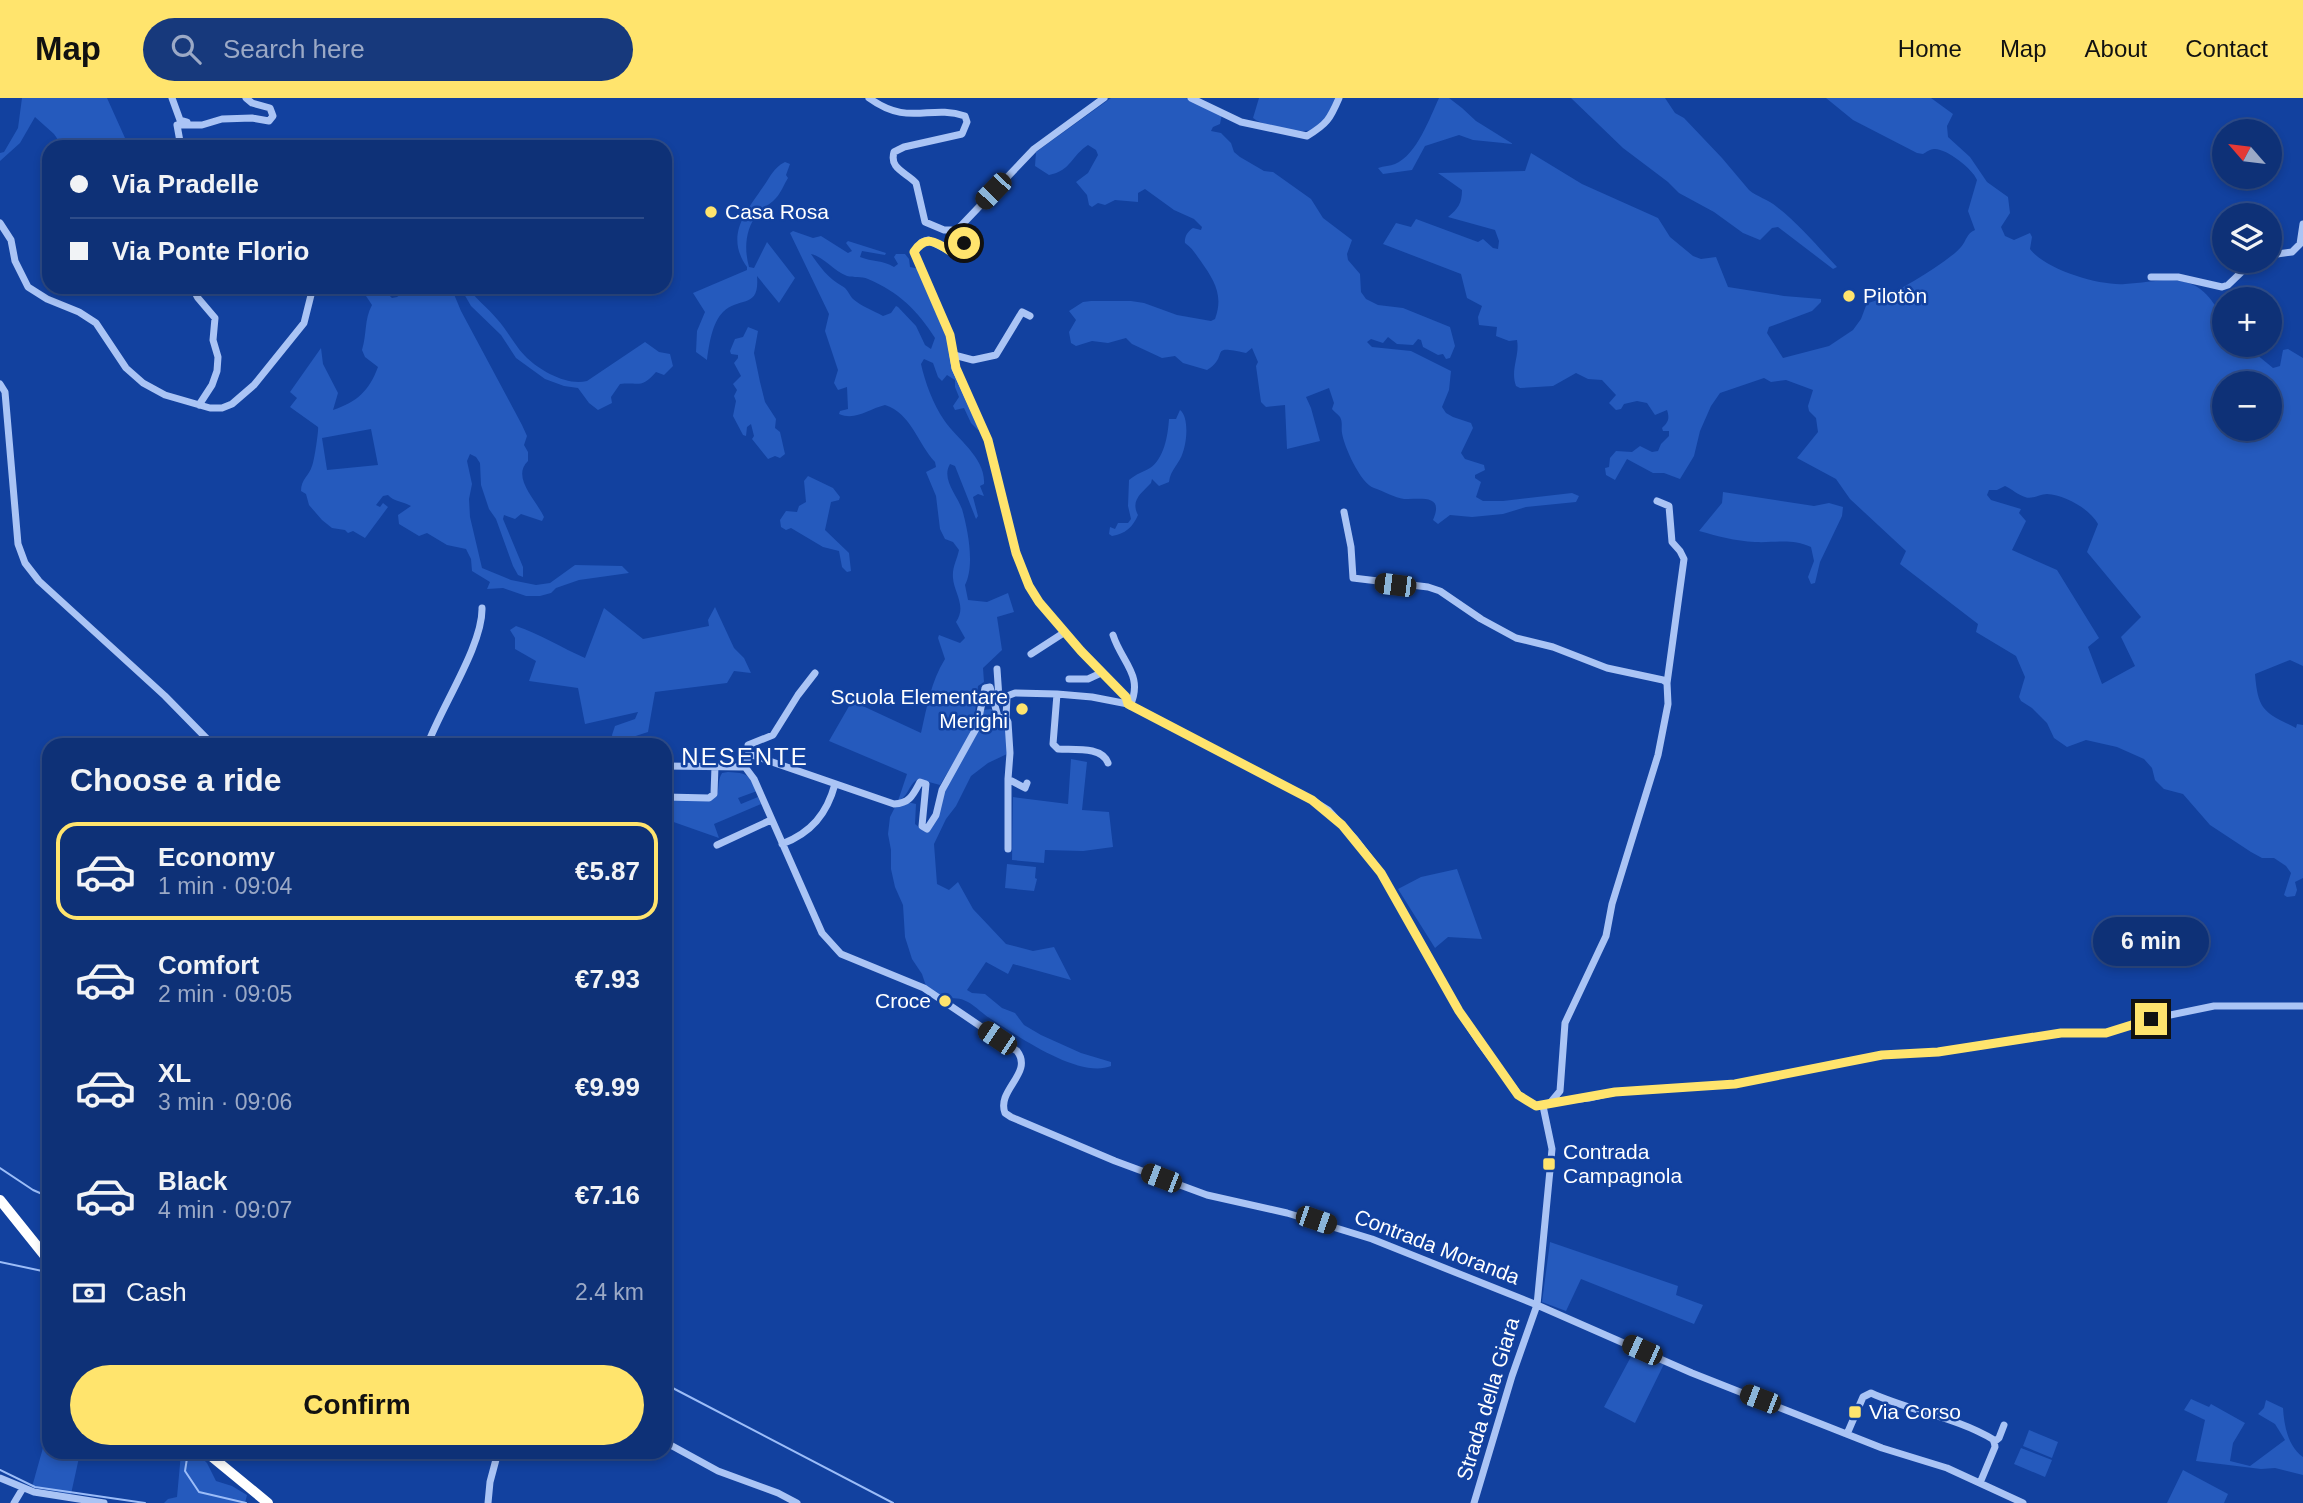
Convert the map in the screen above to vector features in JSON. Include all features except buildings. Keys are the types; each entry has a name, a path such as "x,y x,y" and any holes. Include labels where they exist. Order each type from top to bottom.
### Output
{"highway":[{"path":"0,1200 42,1252"},
{"path":"215,1459 268,1503"}],"street":[{"path":"172,98 180,120 194,124 202,125 222,119 252,118 269,121 273,116 270,108 252,103 246,98"},
{"path":"869,98 890,111 903,114 956,113 965,116 967,122 962,134 904,147 894,152 894,166 916,183 925,222 944,230 957,230 964,237 960,249 950,251 935,241 928,240 922,242 914,252 950,335 960,378 988,440 1021,568 1039,602 1101,673 1126,697 1129,705"},
{"path":"957,230 1034,149 1104,98"},
{"path":"1191,98 1241,122 1307,136 1329,120 1339,98"},
{"path":"180,140 177,125 194,124"},
{"path":"0,223 11,240 15,261 28,286 47,299 85,315 96,323 126,368 143,383 165,395 198,405 228,407 250,389 304,323 311,294"},
{"path":"2282,253 2292,251 2302,244 2303,224"},
{"path":"2151,277 2178,277 2222,287 2240,273"},
{"path":"196,294 215,318 213,340 218,357 212,385 198,405"},
{"path":"954,355 973,360 996,355 1022,312 1030,316"},
{"path":"0,384 5,392 17,534 21,554 33,575 206,738"},
{"path":"1547,1104 1560,1091 1568,1015 1603,948 1612,904 1654,771 1667,713 1667,683 1684,559 1672,542 1669,505 1657,501"},
{"path":"1344,513 1351,547 1353,579 1428,587 1440,591 1481,620 1516,638 1553,646 1607,668 1667,683"},
{"path":"430,738 476,639 482,620 482,608"},
{"path":"1031,654 1065,632"},
{"path":"1113,635 1117,648 1134,676 1136,692 1129,705"},
{"path":"997,668 999,698 1005,700"},
{"path":"745,767 749,754 748,745 773,735 815,673"},
{"path":"1069,679 1088,679 1101,673"},
{"path":"749,754 894,804 905,803 912,797 920,782 923,782 926,784 921,818 922,826 927,829 936,816 942,790 977,727 985,688 990,687 993,693 998,717 1006,718"},
{"path":"1008,849 1010,753 1005,700 1007,696 1016,693 1058,694 1092,697 1129,705 1312,800 1335,817 1381,873 1480,1043 1518,1095 1530,1104 1547,1104 1615,1092 1735,1084 1882,1055 1938,1052 2061,1033 2106,1033 2151,1019 2214,1006 2303,1006"},
{"path":"1058,694 1054,744 1058,749 1100,752 1106,756 1108,763"},
{"path":"672,766 745,767"},
{"path":"672,797 709,798 714,794 715,766"},
{"path":"745,767 754,779 782,844 816,825 832,797 835,784"},
{"path":"1008,779 1025,788 1027,783"},
{"path":"717,845 771,820"},
{"name":"Contrada Moranda","path":"782,844 822,933 841,954 924,988 1017,1051 1021,1057 1021,1069 1004,1100 1003,1108 1011,1117 1115,1161 1207,1195 1287,1213 1372,1239 1692,1373 1882,1448 1948,1468 1980,1483 2004,1499 2023,1503"},
{"path":"1537,1306 1552,1149 1547,1104"},
{"name":"Strada della Giara","path":"1475,1503 1512,1376 1537,1306"},
{"path":"1847,1434 1863,1397 1871,1393 1898,1405 1938,1417 1991,1438 1994,1442 1995,1447 1980,1483"},
{"path":"1994,1442 1999,1438 2004,1425"},
{"path":"672,1447 718,1471 778,1493 797,1503"},
{"path":"488,1503 496,1459"},
{"path":"0,1478 49,1495 104,1503"},
{"path":"14,1503 23,1488"}],"shaded area":[{"path":"22,98 107,98 125,138 58,140 35,117 20,143 0,161 0,153 4,152 18,128"},
{"path":"1111,98 1186,98 1222,114 1220,124 1211,131 1221,133 1240,157 1264,171 1273,172 1311,199 1323,218 1352,240 1347,254 1348,260 1360,274 1361,292 1366,299 1378,305 1403,308 1450,327 1455,346 1450,358 1446,359 1443,354 1438,355 1423,347 1418,339 1413,345 1397,344 1388,337 1383,343 1371,339 1367,342 1372,347 1411,351 1451,371 1449,390 1442,407 1453,417 1471,423 1473,428 1461,453 1465,459 1484,465 1485,470 1475,475 1481,482 1476,497 1483,501 1503,501 1572,493 1579,496 1576,502 1526,507 1503,514 1472,517 1450,515 1438,524 1433,520 1436,505 1433,502 1397,497 1374,488 1363,479 1346,446 1341,419 1332,409 1334,403 1329,388 1306,397 1320,441 1287,449 1285,405 1266,407 1261,402 1256,366 1258,362 1252,348 1246,353 1222,350 1218,360 1207,370 1183,363 1175,356 1162,358 1132,344 1126,338 1108,343 1092,341 1076,346 1071,343 1069,332 1076,320 1069,311 1083,302 1131,301 1177,315 1211,321 1215,319 1218,310 1218,295 1213,281 1195,253 1185,243 1191,229 1201,230 1202,227 1194,219 1174,210 1145,189 1138,193 1138,202 1115,200 1105,205 1089,205 1087,195 1076,182 1088,173 1098,155 1096,150 1088,145 1056,173 1049,175 1035,166 1036,152"},
{"path":"1259,98 1338,98 1322,123 1314,129 1301,131 1274,127 1253,118"},
{"path":"1439,98 1449,98 1476,121 1513,144 1473,140 1459,135 1425,146 1412,170 1383,174 1378,168 1395,164 1410,153"},
{"path":"1571,98 1665,98 1675,113 1684,118 1749,190 1774,204 1837,267 1833,269 1778,227 1772,228 1760,240 1743,233 1714,212 1679,193 1623,148"},
{"path":"1826,98 1931,98 1953,114 1947,126 1948,137 1970,157 1987,182 2008,197 2010,213 2001,227 2005,236 2014,240 2030,233 2030,249 2038,257 2060,270 2088,279 2114,284 2174,280 2196,286 2212,302 2212,357 2260,357 2273,368 2280,366 2283,350 2288,349 2303,358 2303,666 2290,660 2255,674 2258,696 2265,709 2296,728 2297,724 2303,725 2303,878 2295,882 2295,896 2284,895 2291,873 2286,866 2274,858 2262,858 2210,825 2183,794 2164,789 2155,780 2152,768 2144,759 2117,747 2086,740 2067,747 2054,738 2047,723 2019,697 2025,677 2016,656 1976,632 1978,624 1900,564 1906,551 1850,499 1836,479 1797,458 1818,432 1816,418 1808,406 1813,390 1786,380 1771,382 1764,378 1720,393 1700,431 1694,456 1680,479 1664,473 1653,473 1627,459 1615,480 1606,475 1605,468 1609,467 1610,458 1616,451 1632,452 1640,446 1652,452 1658,451 1669,436 1669,431 1663,431 1662,428 1668,420 1667,410 1655,415 1647,403 1637,401 1624,404 1621,409 1616,410 1609,403 1616,395 1602,380 1588,379 1576,373 1553,386 1516,386 1514,374 1517,340 1509,341 1496,336 1497,327 1479,325 1478,317 1482,306 1467,298 1461,274 1383,244 1396,223 1411,227 1416,219 1478,242 1483,239 1498,249 1499,241 1495,230 1448,217 1459,205 1462,190 1438,173 1525,171 1531,153 1582,184 1658,218 1670,237 1693,256 1701,259 1716,257 1728,287 1821,299 1812,311 1769,327 1767,333 1783,358 1829,346 1853,330 1867,303 1887,296 1931,270 1955,253 1975,230 1968,211 1977,180 1974,175 1952,155 1934,149 1923,154 1853,120","holes":["2005,486 2028,498 2047,494 2061,497 2083,508 2094,518 2098,524 2087,552 2141,617 2121,637 2135,666 2102,684 2088,647 2099,638 2057,570 2012,550 2026,521 2019,513 2021,509 1991,500 1987,495 1989,490"]},
{"path":"785,162 790,164 786,175 788,178 778,196 754,219 748,232 746,253 749,267 754,268 767,242 795,278 779,303 757,276 757,287 752,298 729,307 716,322 707,360 696,352 697,331 705,312 693,293 747,270 738,245 740,225 772,173"},
{"path":"793,231 813,238 821,236 848,253 852,251 846,243 848,241 886,253 862,251 860,257 894,267 898,264 894,257 896,254 905,254 910,267 920,269 948,333 955,365 982,429 978,430 971,423 964,408 955,410 953,406 959,397 955,380 947,375 942,381 933,363 924,359 921,364 936,407 976,457 983,475 984,484 980,486 984,496 978,494 973,497 978,516 976,519 955,466 950,464 947,475 962,509 968,537 970,568 965,585 968,600 987,602 1008,593 1014,612 997,617 1002,650 983,668 984,682 978,686 970,735 940,785 918,779 898,801 907,774 829,741 852,701 921,733 933,685 945,659 939,635 960,643 965,638 956,622 960,605 953,578 959,550 953,542 945,539 940,529 936,496 926,472 936,467 935,462 908,422 894,409 885,405 857,415 839,414 840,411 848,409 847,387 838,390 834,383 838,370 825,331 829,314 790,233","holes":["811,254 842,274 868,279 898,296 915,311 935,338 931,349 925,345 916,326 898,307 883,316 860,304 821,268"]},
{"path":"365,294 388,294 392,298 401,294 454,294 527,436 524,445 528,452 528,461 523,467 523,481 544,517 542,521 521,514 515,519 504,515 503,519 523,567 523,577 518,575 513,566 496,519 489,509 481,485 480,463 470,454 467,461 472,484 470,517 482,568 511,580 536,585 550,583 575,565 622,566 629,573 579,580 556,588 551,593 526,596 503,588 487,589 490,582 472,571 471,559 466,549 447,545 427,533 419,536 399,524 398,515 411,506 388,495 383,496 376,505 380,507 383,503 388,507 365,538 353,531 348,533 332,528 322,520 309,505 306,494 301,491 302,483 313,464 318,427 290,407 297,398 290,392 321,348 323,364 338,393 333,410 361,394 371,383 378,367 365,357 362,350 372,305","holes":["371,429 378,465 327,470 322,438"]},
{"path":"464,294 472,294 527,358 539,368 563,379 587,381 645,342 659,352 670,354 673,366 664,375 656,372 643,383 620,384 611,397 612,403 598,410 578,388 545,379 516,358 501,335 471,306"},
{"path":"748,327 758,331 754,353 765,402 776,419 775,428 780,432 785,454 780,458 775,456 768,459 752,439 754,436 751,424 747,427 746,436 743,435 733,416 737,390 733,384 741,376 734,363 738,355 731,354 730,351 735,339 743,337"},
{"path":"1180,410 1186,423 1185,442 1182,456 1169,482 1159,486 1152,479 1136,501 1138,515 1134,523 1125,532 1112,536 1109,534 1110,527 1115,529 1118,523 1128,523 1131,519 1128,506 1129,480 1150,468 1159,459 1169,419 1176,419"},
{"path":"808,476 833,488 840,497 839,500 831,502 825,530 849,553 851,571 847,572 842,567 839,551 823,547 791,528 786,530 781,527 780,520 786,511 797,512 799,506 806,502 804,481"},
{"path":"1723,492 1814,506 1829,503 1843,507 1842,516 1820,562 1815,583 1811,584 1808,577 1814,561 1811,547 1790,542 1740,541 1699,531 1722,503"},
{"path":"715,607 734,648 744,658 751,673 734,671 727,683 655,692 648,732 629,738 613,738 612,735 615,726 635,719 638,712 585,724 578,688 529,681 536,661 515,649 515,638 510,630 516,626 525,629 585,658 604,608 643,639 709,626 708,620"},
{"path":"991,709 1001,722 1011,720 1007,754 988,763 971,776 956,806 946,819 934,844 937,884 949,890 958,882 973,909 1006,944 1033,951 1054,947 1071,980 1013,964 1008,974 986,962 967,990 985,994 1002,1008 1015,1013 1024,1025 1041,1035 1081,1053 1111,1062 1111,1066 1083,1067 1066,1061 1017,1035 964,1000 944,1000 927,989 922,974 912,959 905,937 903,905 891,869 888,834 890,817 895,807 907,802 916,804 915,824 920,828 929,827 941,794 976,736 983,710"},
{"path":"1071,759 1087,762 1082,810 1109,812 1113,847 1083,851 1045,850 1044,863 1012,860 1013,797 1068,804"},
{"path":"722,773 740,773 747,776 757,791 738,798 741,804 758,797 761,804 714,824 719,838 672,821 672,799 716,797"},
{"path":"1007,864 1036,867 1034,891 1005,888"},
{"path":"1457,869 1482,939 1448,937 1435,948 1398,889 1421,877"},
{"path":"1550,1242 1678,1286 1676,1295 1703,1305 1694,1324 1581,1279 1566,1311 1542,1302"},
{"path":"1634,1351 1664,1364 1635,1423 1604,1407"},
{"path":"2191,1399 2209,1407 2211,1404 2245,1423 2233,1443 2230,1461 2250,1466 2285,1440 2275,1424 2258,1414 2264,1408 2266,1400 2283,1408 2290,1442 2303,1457 2303,1475 2275,1468 2261,1469 2196,1461 2205,1420 2184,1410"},
{"path":"2029,1430 2058,1442 2052,1458 2023,1446"},
{"path":"2021,1448 2052,1460 2045,1477 2014,1464"},
{"path":"42,1451 42,1459 79,1459 71,1494 32,1487"},
{"path":"180,1459 203,1459 216,1481 247,1495 245,1503 164,1503 177,1497"},
{"path":"2183,1470 2228,1494 2224,1503 2167,1503"}],"waterway":[{"path":"0,1168 42,1194"},
{"path":"0,1262 42,1271"},
{"path":"672,1388 893,1503"},
{"path":"187,1459 185,1471 199,1492 246,1503"},
{"path":"0,1470 35,1487 145,1503"}],"place":[{"name":"Casa Rosa","path":"711,212"},
{"name":"Pilotòn","path":"1849,296"},
{"name":"Scuola Elementare Merighi","path":"1022,709"},
{"name":"Croce","path":"945,1001"},
{"name":"Contrada Campagnola","path":"1549,1164"},
{"name":"Via Corso","path":"1855,1412"}],"district":[{"name":"NESENTE","path":"745,757"}],"route":[{"path":"964,243 960,249 950,251 935,241 928,240 922,242 914,252 950,335 956,368 988,440 1016,553 1029,586 1039,602 1101,673 1126,697 1128,704 1328,810 1381,873 1459,1011 1518,1095 1530,1104 1536,1106 1615,1092 1735,1084 1882,1055 1938,1052 2061,1033 2106,1033 2151,1019"}]}
